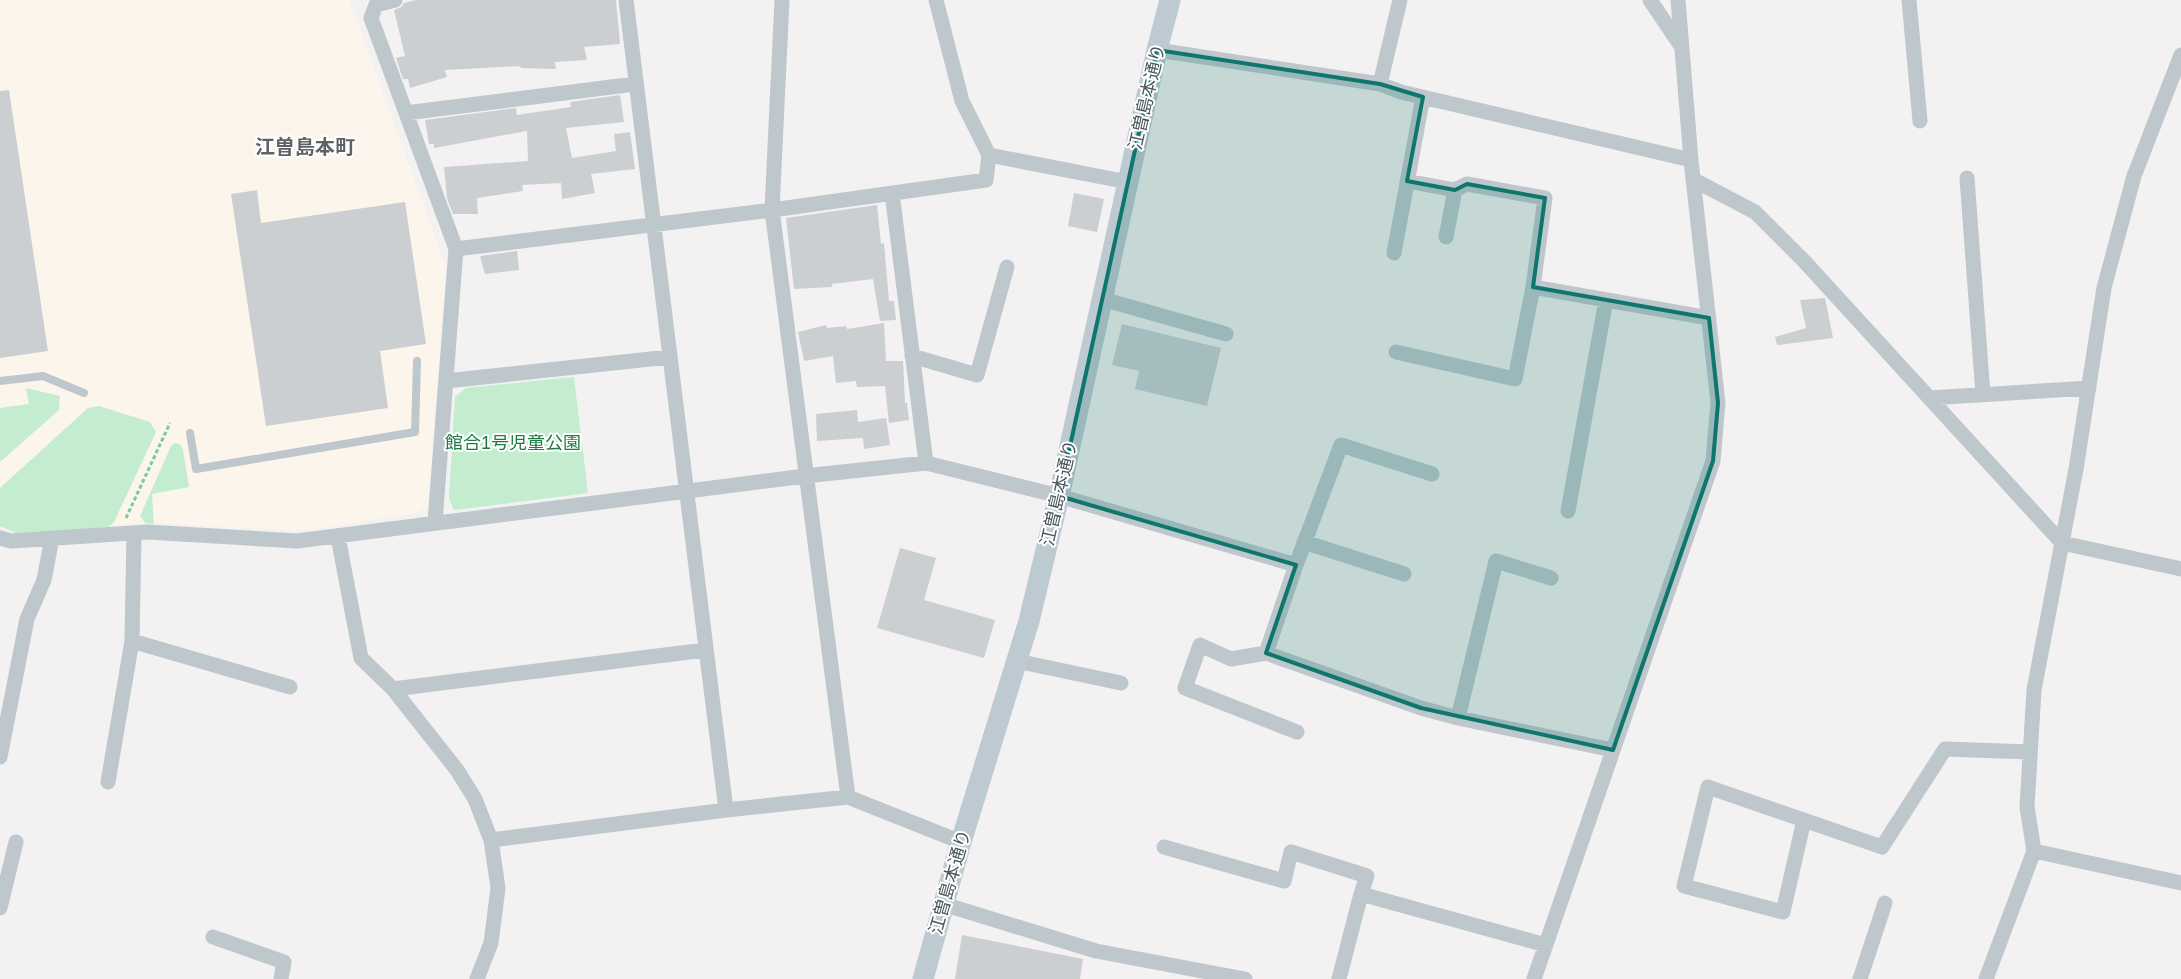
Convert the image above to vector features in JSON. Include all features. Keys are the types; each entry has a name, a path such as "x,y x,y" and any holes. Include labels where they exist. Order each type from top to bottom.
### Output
{"street":[{"path":"395,0 376,5 371,18 456,248 435,522"},
{"path":"626,0 726,810"},
{"path":"782,0 772,210 848,797"},
{"path":"456,248 772,210 986,180 989,155 962,101 936,0"},
{"name":"江曽島本通り","path":"923,979 961,842 1029,621 1157,50 1170,0"},
{"path":"1380,84 1400,0"},
{"path":"1650,0 1683,50"},
{"path":"1534,979 1713,461 1718,403 1691,160 1678,0"},
{"path":"1909,0 1920,121"},
{"path":"1157,50 1380,84 1423,97 1691,160"},
{"path":"1986,979 2034,851 2027,807 2034,690 2089,388 2104,288 2134,176 2181,55"},
{"path":"406,113 635,84"},
{"path":"1394,253 1423,97"},
{"path":"989,155 1128,182"},
{"path":"1967,178 1983,395"},
{"path":"1694,180 1755,212 1804,261 2062,543 2181,569"},
{"path":"1396,352 1515,379 1534,287 1545,198 1467,184 1455,190 1407,181"},
{"path":"1446,237 1455,190"},
{"path":"892,193 926,463"},
{"path":"912,356 977,375 1007,267"},
{"path":"1534,287 1709,318"},
{"path":"1102,299 1226,334"},
{"path":"1568,511 1606,300"},
{"path":"446,381 669,356"},
{"path":"1929,398 2089,388"},
{"path":"1266,653 1304,542 1341,444 1432,474"},
{"path":"0,538 11,541 147,532 298,541 805,476 926,463 1058,496 1296,565"},
{"path":"108,782 132,641 134,533"},
{"path":"338,537 361,658 393,689 457,770 475,798 491,840 498,888 491,943 477,979"},
{"path":"0,757 28,619 44,580 52,538"},
{"path":"1304,542 1404,574"},
{"path":"1458,718 1496,561 1551,578"},
{"path":"132,641 290,687"},
{"path":"1298,732 1186,688 1200,645 1231,659 1266,653 1421,708 1458,718 1613,750"},
{"path":"393,689 705,650"},
{"path":"1017,661 1121,683"},
{"path":"1804,820 1783,912 1684,886 1708,787 1882,846 1945,749 2030,752"},
{"path":"491,840 726,810 848,797 961,842"},
{"path":"1,900 16,842"},
{"path":"1164,847 1284,881 1291,852 1367,876 1339,979"},
{"path":"2034,851 2181,883"},
{"path":"1361,894 1546,945"},
{"path":"943,904 1096,950 1245,979"},
{"path":"1860,979 1885,904"},
{"path":"213,937 284,962 281,979"}],"lane":[{"path":"190,432 196,469 415,432 417,360"},
{"path":"0,381 43,376 84,393"}],"path":[{"path":"118,534 170,423"}],"highlighted area":[{"path":"1157,50 1380,84 1423,97 1407,181 1455,190 1467,184 1545,198 1533,287 1709,318 1718,403 1713,461 1613,750 1421,708 1266,653 1296,565 1059,496"}],"shaded area":[{"path":"0,0 349,0 446,267 428,505 417,513 304,531 145,523 21,535 0,526"}],"green space":[{"name":"館合1号児童公園","path":"574,377 588,493 454,510 449,498 455,397 466,388"},
{"path":"26,388 60,396 59,410 0,462 0,408 29,404"},
{"path":"99,406 150,422 156,432 114,522 108,527 21,535 0,526 0,488 88,408"},
{"path":"175,443 180,444 183,450 189,487 152,494 154,524 145,523 140,516 171,446"}],"building":[{"path":"416,0 616,0 620,44 584,47 587,60 555,62 556,69 521,68 520,66 445,70 447,77 410,88 408,79 403,79 396,58 405,56 394,10 401,7 404,3"},
{"path":"9,90 48,351 0,358 0,91"},
{"path":"620,95 624,122 566,128 572,158 616,151 614,134 630,132 635,169 591,174 595,193 562,199 561,183 522,185 523,191 477,198 478,214 453,214 447,198 444,167 528,161 527,131 434,148 434,144 429,144 425,120 516,108 517,115 571,107 570,102"},
{"path":"257,190 261,223 405,202 426,344 380,351 388,408 266,426 231,194"},
{"path":"1074,193 1104,199 1097,232 1068,226"},
{"path":"877,205 881,244 884,243 889,301 894,301 896,320 880,321 873,279 832,284 832,287 794,289 786,218"},
{"path":"517,251 519,270 485,274 480,256"},
{"path":"1825,298 1833,338 1777,345 1775,337 1806,328 1800,300"},
{"path":"884,323 886,361 903,361 905,403 907,403 909,420 889,423 885,386 857,387 856,381 836,383 833,356 804,361 798,332 826,325 827,328 846,326 847,329"},
{"path":"1122,324 1221,348 1207,406 1135,389 1139,371 1112,365"},
{"path":"857,410 858,422 886,418 890,445 864,449 863,438 817,441 816,414"},
{"path":"900,548 936,558 924,600 995,620 984,658 877,628"},
{"path":"962,935 1083,959 1080,979 955,979"}],"district":[{"name":"江曽島本町","path":"305,147"}]}
